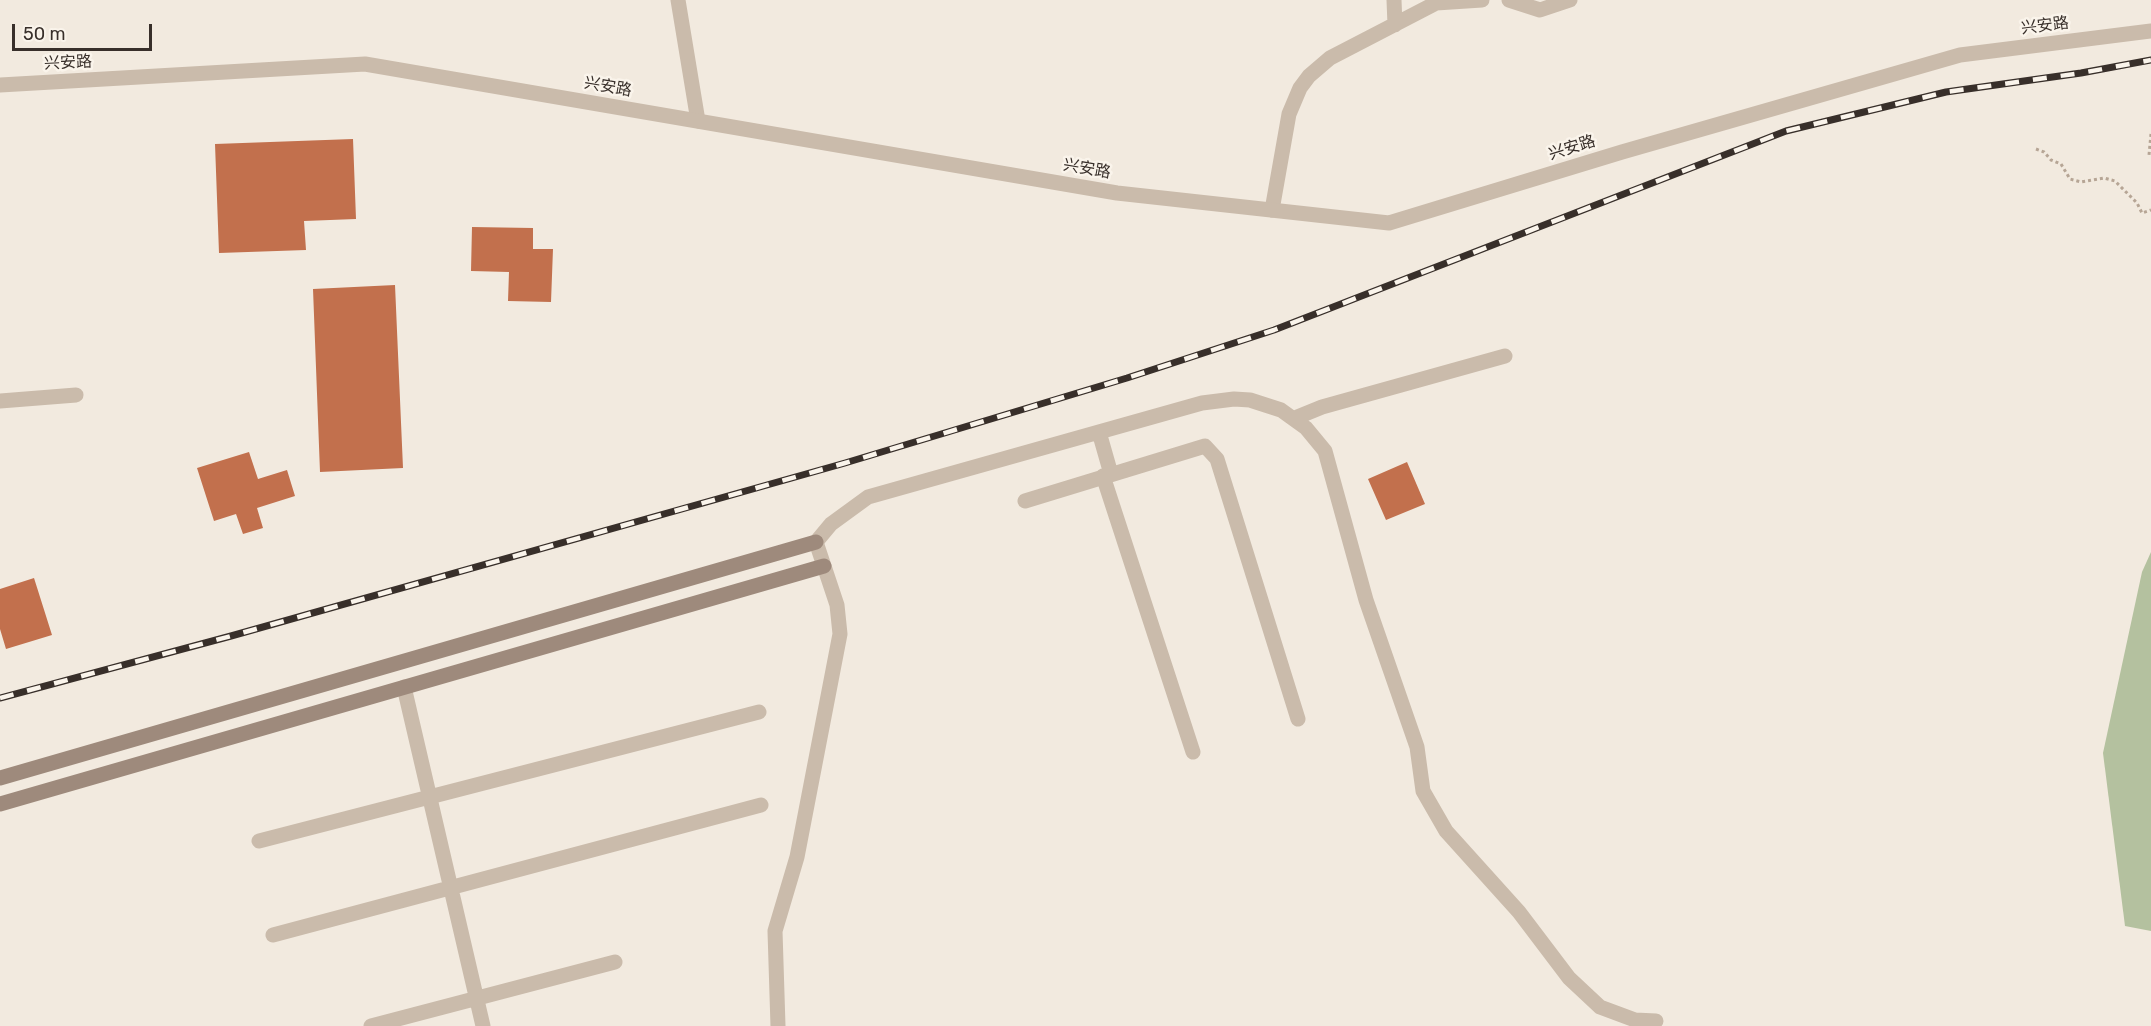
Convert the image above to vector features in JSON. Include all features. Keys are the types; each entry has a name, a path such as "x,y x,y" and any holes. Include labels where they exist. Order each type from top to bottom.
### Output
{"main road":[{"path":"0,778 816,542"},
{"path":"0,804 824,566"}],"street":[{"path":"678,0 698,121"},
{"path":"1394,0 1395,25"},
{"path":"1272,210 1289,114 1300,88 1318,67 1330,58 1436,3 1482,0"},
{"path":"1509,0 1540,10 1570,0"},
{"name":"兴安路","path":"0,85 365,64 1117,193 1389,223 1622,152 1960,55 2151,31"},
{"path":"1295,418 1322,407 1399,384 1505,356"},
{"path":"0,401 76,395"},
{"path":"778,1026 776,931 797,856 840,634 837,605 816,542 831,524 868,497 1218,400 1250,400 1273,407 1295,418 1317,438 1325,451 1366,600 1417,747 1423,791 1446,831 1519,912 1569,978 1600,1007 1635,1020 1656,1021"},
{"path":"1099,432 1107,475 1193,752"},
{"path":"1025,501 1205,446 1217,459 1298,719"},
{"path":"404,687 483,1026"},
{"path":"259,841 759,712"},
{"path":"273,935 761,805"},
{"path":"371,1026 615,962"}],"path":[{"path":"2151,134 2149,155 2151,156"},
{"path":"2036,149 2061,164 2064,173 2070,179 2081,182 2104,178 2115,181 2137,203 2142,213 2151,210"}],"green space":[{"path":"2151,552 2151,931 2125,926 2103,753 2142,572"}],"building":[{"path":"353,139 356,219 304,221 306,250 219,253 215,144"},
{"path":"472,227 533,228 533,249 553,249 551,302 508,301 509,272 471,271"},
{"path":"395,285 403,468 320,472 313,289"},
{"path":"249,452 258,479 287,470 295,496 257,508 263,528 243,534 236,514 214,521 197,468"},
{"path":"1407,462 1425,504 1386,520 1368,479"},
{"path":"34,578 52,635 6,649 0,629 0,589"}],"railway":[{"path":"0,698 231,636 845,463 1127,378 1274,330 1786,131 1946,92 2081,73 2151,60"}]}
